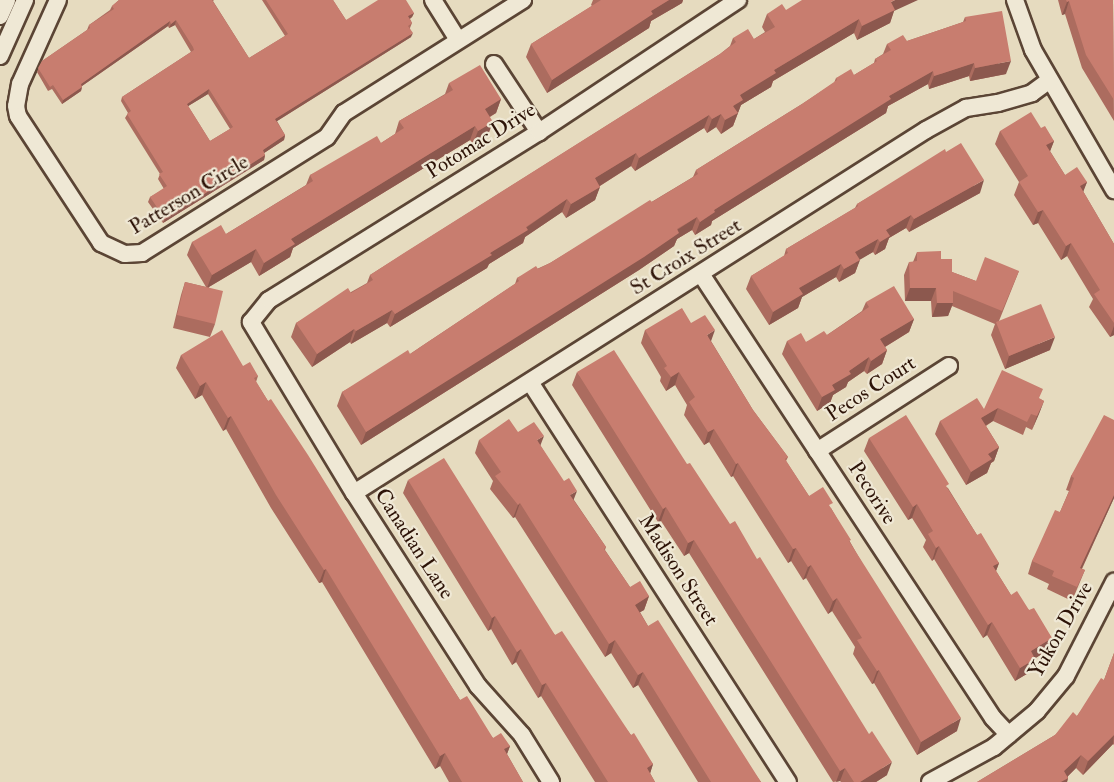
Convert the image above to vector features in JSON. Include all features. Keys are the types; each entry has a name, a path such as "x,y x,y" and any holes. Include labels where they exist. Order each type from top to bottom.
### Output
{"street":[{"path":"0,16 7,0"},
{"path":"0,56 25,0"},
{"name":"Patterson Circle","path":"58,0 20,84 15,106 18,116 101,243 125,254 142,253 327,137 344,113 523,0"},
{"path":"433,0 458,40"},
{"name":"Potomac Drive","path":"251,322 270,300 539,132 738,0"},
{"path":"1015,0 1033,50 1114,190"},
{"path":"494,64 539,132"},
{"name":"St Croix Street","path":"354,493 936,125 966,108 998,103 1032,93 1050,80"},
{"name":"Pecorive","path":"701,274 993,718 1009,735"},
{"name":"Canadian Lane","path":"251,322 354,493 478,686 522,735 551,782"},
{"name":"Pecos Court","path":"817,451 949,366"},
{"name":"Madison Street","path":"530,382 788,782"},
{"name":"Yukon Drive","path":"930,782 994,747 1037,711 1066,676 1114,582"}],"building":[{"path":"119,0 212,0 249,58 288,34 266,0 333,0 346,20 378,0 406,0 414,13 408,16 412,23 408,26 413,33 275,119 285,135 263,150 265,155 165,219 150,197 167,186 159,174 163,172 127,114 131,111 122,97 194,50 176,20 171,24 170,21 81,84 82,87 63,100 53,85 50,87 38,68 42,61 114,9 112,6","holes":["209,89 233,127 210,141 187,104"]},
{"path":"601,0 669,0 651,11 653,14 552,80 531,44"},
{"path":"802,0 895,0 891,2 895,10 862,26 859,19 774,70 776,73 740,95 743,100 733,106 738,113 725,120 721,114 712,119 709,115 639,158 636,153 595,178 600,187 571,204 567,199 526,227 528,230 490,253 492,255 395,314 392,310 356,331 354,329 317,354 296,323 348,288 351,293 373,280 370,275 720,54 736,42 733,38 748,29 754,39 775,27 767,14 782,4 786,10"},
{"path":"1066,0 1113,0 1114,100 1086,55 1069,1"},
{"path":"1002,11 1011,61 975,68 974,63 934,76 933,71 889,96 891,99 714,210 715,212 700,222 697,217 677,229 679,233 644,257 366,432 342,392 408,350 410,354 519,281 517,278 536,266 538,269 550,263 650,200 652,202 698,174 696,170 802,104 837,80 836,78 851,69 854,75 877,61 875,59 891,50 887,44 903,35 907,41 966,21 965,17"},
{"path":"480,65 501,99 485,109 493,122 478,131 475,126 291,239 295,244 264,263 256,249 212,275 192,242 221,225 226,234 313,181 310,175 377,136 381,143 404,128 399,121 453,90 449,83"},
{"path":"1031,112 1041,128 1045,126 1054,141 1046,145 1065,175 1077,167 1087,182 1080,186 1114,244 1114,323 1094,294 1100,290 1071,243 1066,246 1043,210 1038,212 1019,182 1028,176 1000,131"},
{"path":"961,143 984,180 914,219 911,215 886,230 890,236 880,242 878,239 855,252 860,260 844,269 841,264 799,288 803,294 773,312 751,276 788,253 786,249 858,206 857,204 945,149 946,152"},
{"path":"941,251 941,259 952,259 952,272 976,281 985,257 1019,271 1002,311 953,291 953,303 937,303 936,288 910,288 909,262 917,261 917,252"},
{"path":"185,282 223,291 215,324 177,315"},
{"path":"894,286 914,319 880,339 887,350 871,361 869,357 849,371 851,374 832,385 835,390 822,397 787,341 801,333 806,342 824,331 827,335 869,307 866,302"},
{"path":"1041,304 1055,337 1009,356 996,322"},
{"path":"682,308 691,323 705,315 715,330 707,335 753,410 788,457 785,459 809,496 823,487 833,503 829,505 851,540 849,541 961,718 921,742 879,670 877,671 857,640 862,638 837,598 833,601 811,565 808,567 796,548 793,549 714,429 708,432 689,402 695,397 679,372 671,377 664,368 667,366 645,330"},
{"path":"222,330 243,366 250,362 258,376 254,378 268,401 271,399 308,455 460,700 467,696 493,738 501,733 510,746 504,749 523,782 462,782 445,753 440,756 326,569 324,570 276,495 231,416 228,418 206,382 200,386 181,355"},
{"path":"614,350 687,464 690,463 730,524 735,521 757,559 760,557 869,734 872,731 892,762 860,782 854,782 845,768 840,771 694,540 688,543 666,507 663,509 577,372"},
{"path":"1002,370 1043,389 1039,398 1044,401 1037,416 1031,414 1027,422 998,408 981,418 999,447 988,454 992,459 971,472 940,421 977,398 984,409"},
{"path":"906,415 949,484 946,486 977,535 981,533 999,563 993,566 1011,595 1017,591 1029,610 1034,608 1052,638 1031,651 1035,659 1020,668 992,622 988,625 939,546 936,548 928,534 933,531 917,504 913,507 869,438"},
{"path":"1104,415 1114,420 1114,495 1080,568 1085,570 1077,587 1052,576 1054,571 1032,561 1055,510 1060,512 1074,478 1071,476"},
{"path":"509,419 518,432 534,422 544,436 537,440 564,481 569,478 577,491 570,495 606,547 604,549 630,587 640,581 649,596 635,605 648,626 658,620 761,782 711,782 643,672 638,675 615,640 609,644 520,503 518,505 495,476 501,472 479,440"},
{"path":"444,458 555,635 562,631 631,735 634,733 653,764 647,768 655,782 608,782 546,683 542,685 521,649 517,652 495,616 492,618 408,480"},
{"path":"1114,653 1114,735 1088,761 1081,755 1064,771 1068,778 1061,782 977,782 1055,735 1073,712 1077,716 1101,678 1104,680"}]}
